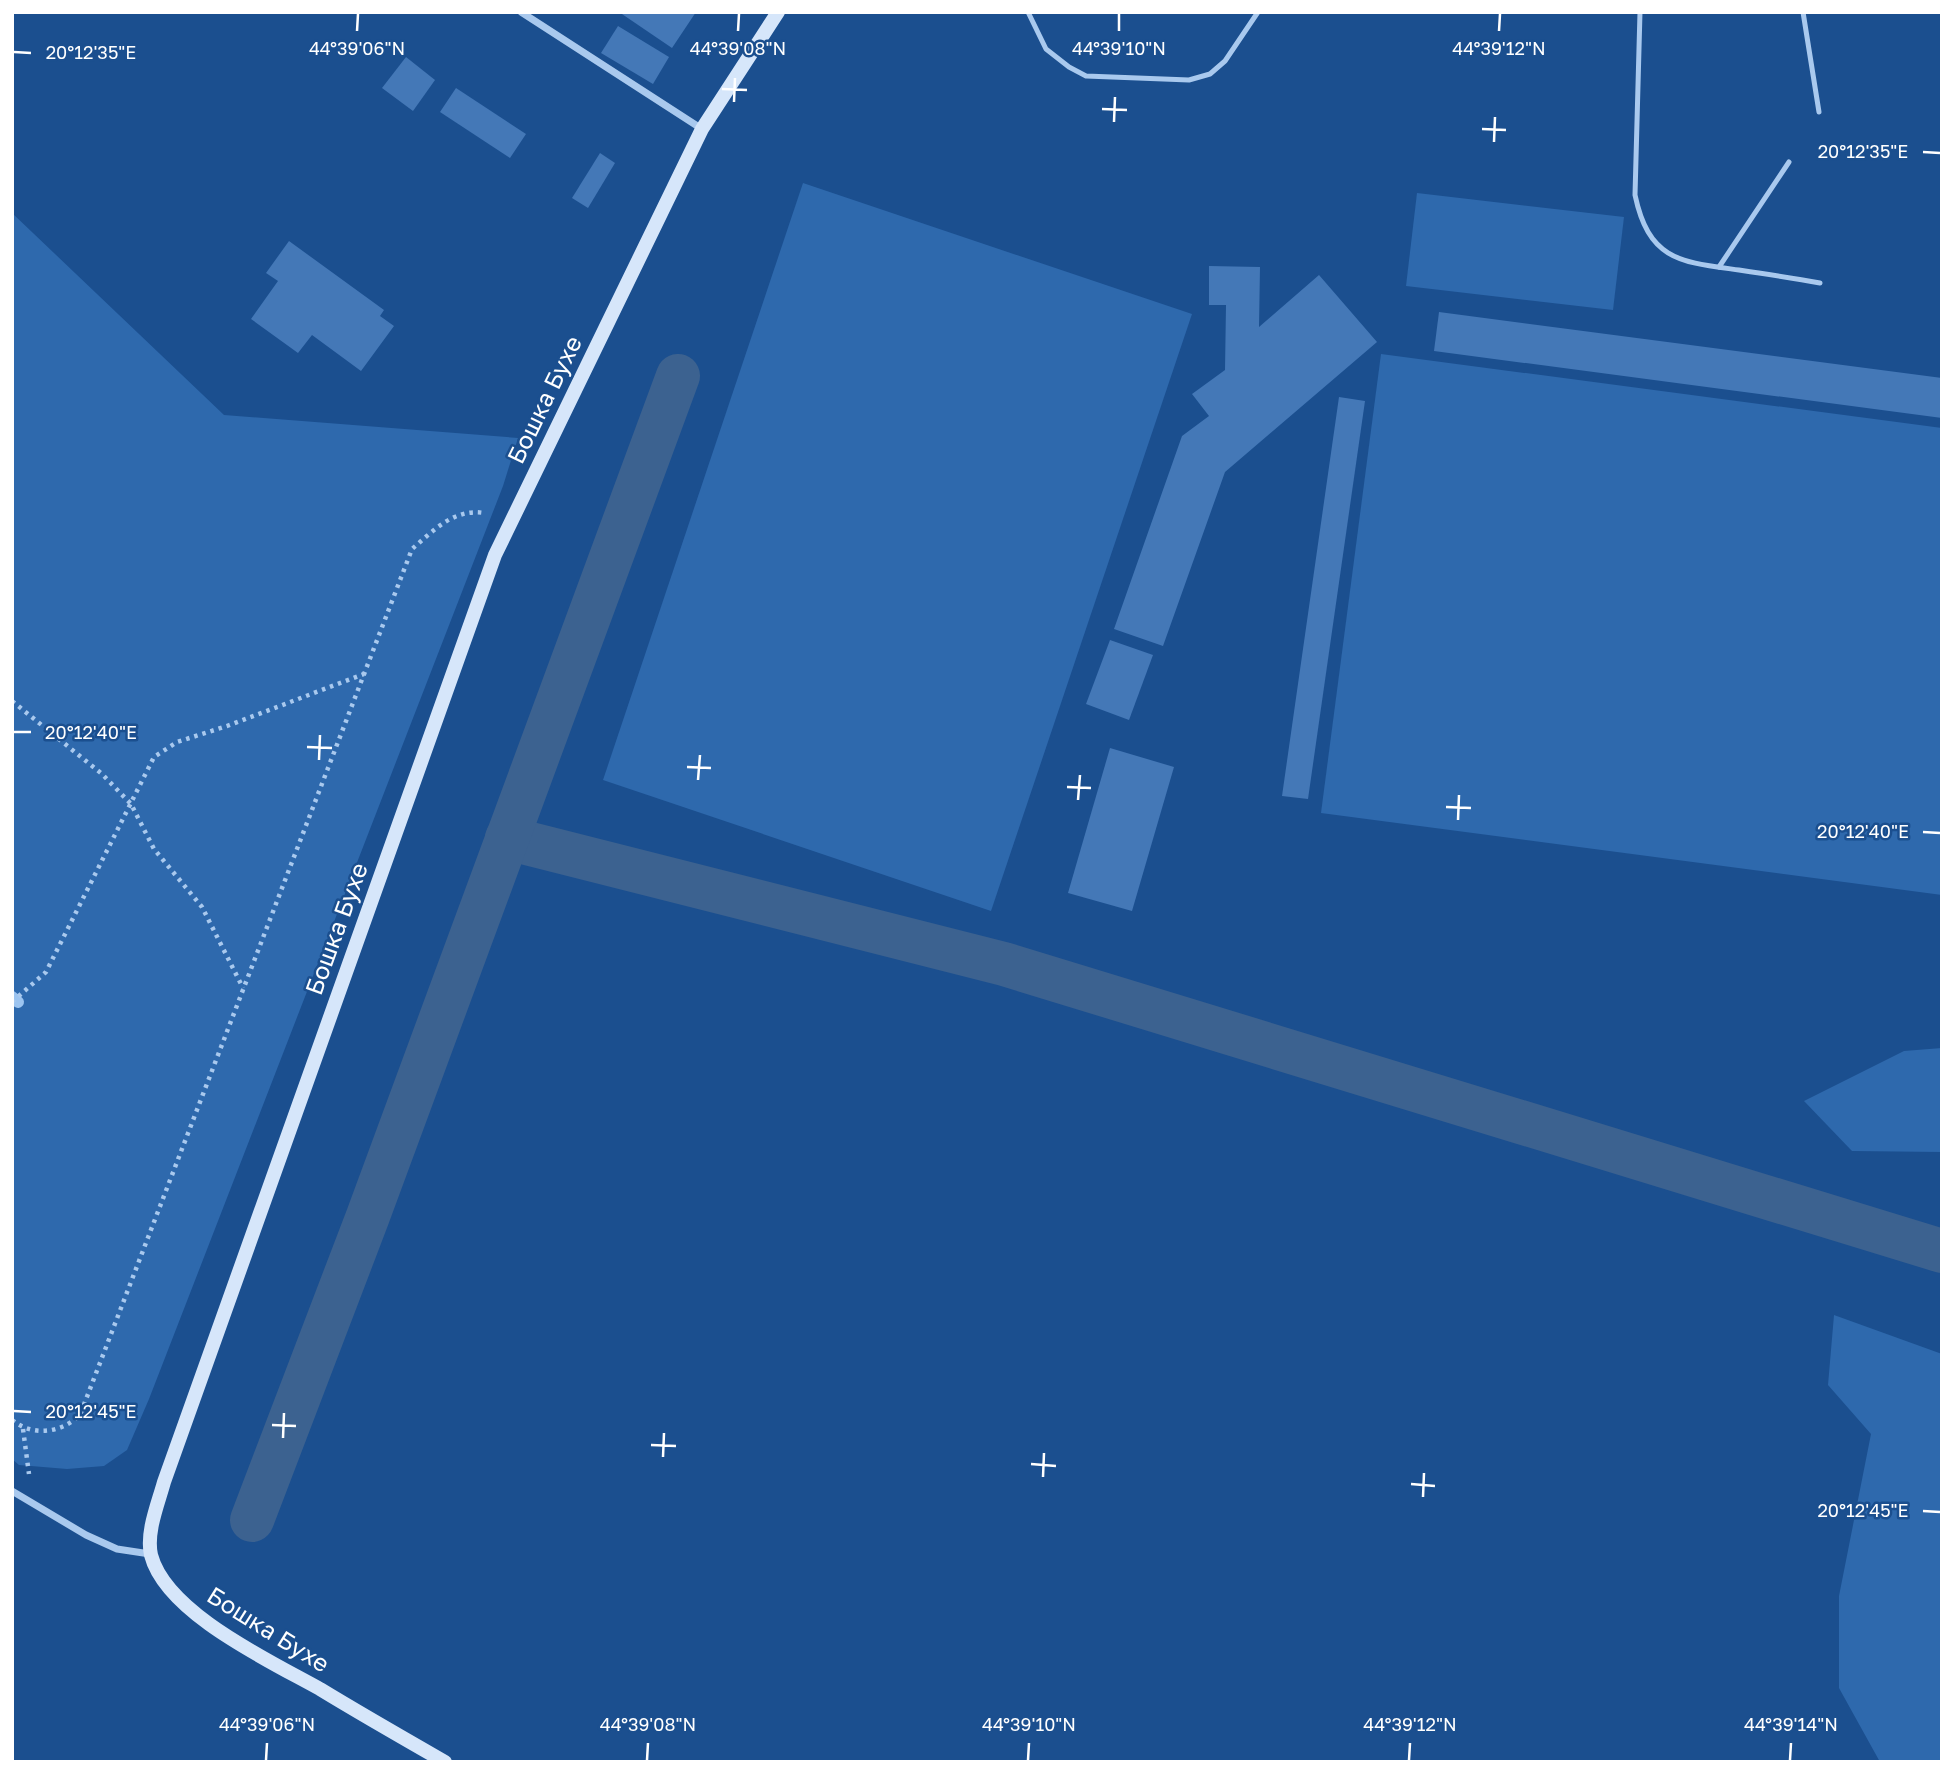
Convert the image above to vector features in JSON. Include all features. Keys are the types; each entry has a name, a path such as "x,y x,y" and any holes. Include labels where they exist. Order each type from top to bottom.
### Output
{"main road":[{"name":"Бошка Бухе","path":"445,1762 216,1630 177,1597 161,1578 151,1554 150,1536 164,1482 495,555 702,129 778,12"}],"street":[{"path":"521,12 702,129"},
{"path":"12,1491 86,1535 117,1549 151,1554"}],"lane":[{"path":"1028,12 1046,49 1086,76 1189,80 1210,74 1225,61 1258,12"},
{"path":"1640,12 1635,195 1640,216 1650,236 1676,258 1690,264 1820,282"},
{"path":"1803,12 1819,112"},
{"path":"1719,267 1789,162"}],"path":[{"path":"12,1420 23,1429 47,1432 69,1425 80,1415 412,549 449,518 473,511 513,518"},
{"path":"12,1002 46,972 154,757 177,741 228,726 364,674"},
{"path":"12,701 102,774 131,804 155,849 202,907 243,989"}],"shaded area":[{"path":"803,183 1192,314 991,911 603,780"},
{"path":"1417,193 1624,217 1613,310 1406,286"},
{"path":"12,213 224,415 518,438 503,486 127,1450 104,1466 67,1469 19,1465 12,1459"},
{"path":"1381,354 1942,428 1942,895 1321,813"},
{"path":"1942,1048 1942,1152 1852,1151 1804,1101 1904,1051"},
{"path":"1834,1315 1942,1354 1942,1762 1880,1762 1839,1688 1839,1596 1871,1434 1828,1385"}],"building":[{"path":"619,12 696,12 672,48"},
{"path":"618,26 669,57 653,84 601,53"},
{"path":"406,57 435,80 413,111 382,88"},
{"path":"456,88 526,134 510,158 440,112"},
{"path":"600,153 615,163 588,208 572,198"},
{"path":"289,241 384,310 380,316 394,326 361,371 312,335 298,353 251,319 278,281 266,273"},
{"path":"1209,266 1260,267 1259,327 1319,275 1377,342 1225,472 1163,646 1114,629 1182,436 1209,416 1192,394 1225,370 1226,305 1209,305"},
{"path":"1439,312 1942,378 1942,418 1434,351"},
{"path":"1339,397 1365,401 1308,799 1282,796"},
{"path":"1110,640 1153,655 1129,720 1086,704"},
{"path":"1110,748 1174,767 1132,911 1068,893"}],"waterway":[{"path":"252,1520 368,1216 678,376"},
{"path":"507,838 1004,964 1942,1251"},
{"path":"12,997 18,1002"}]}
